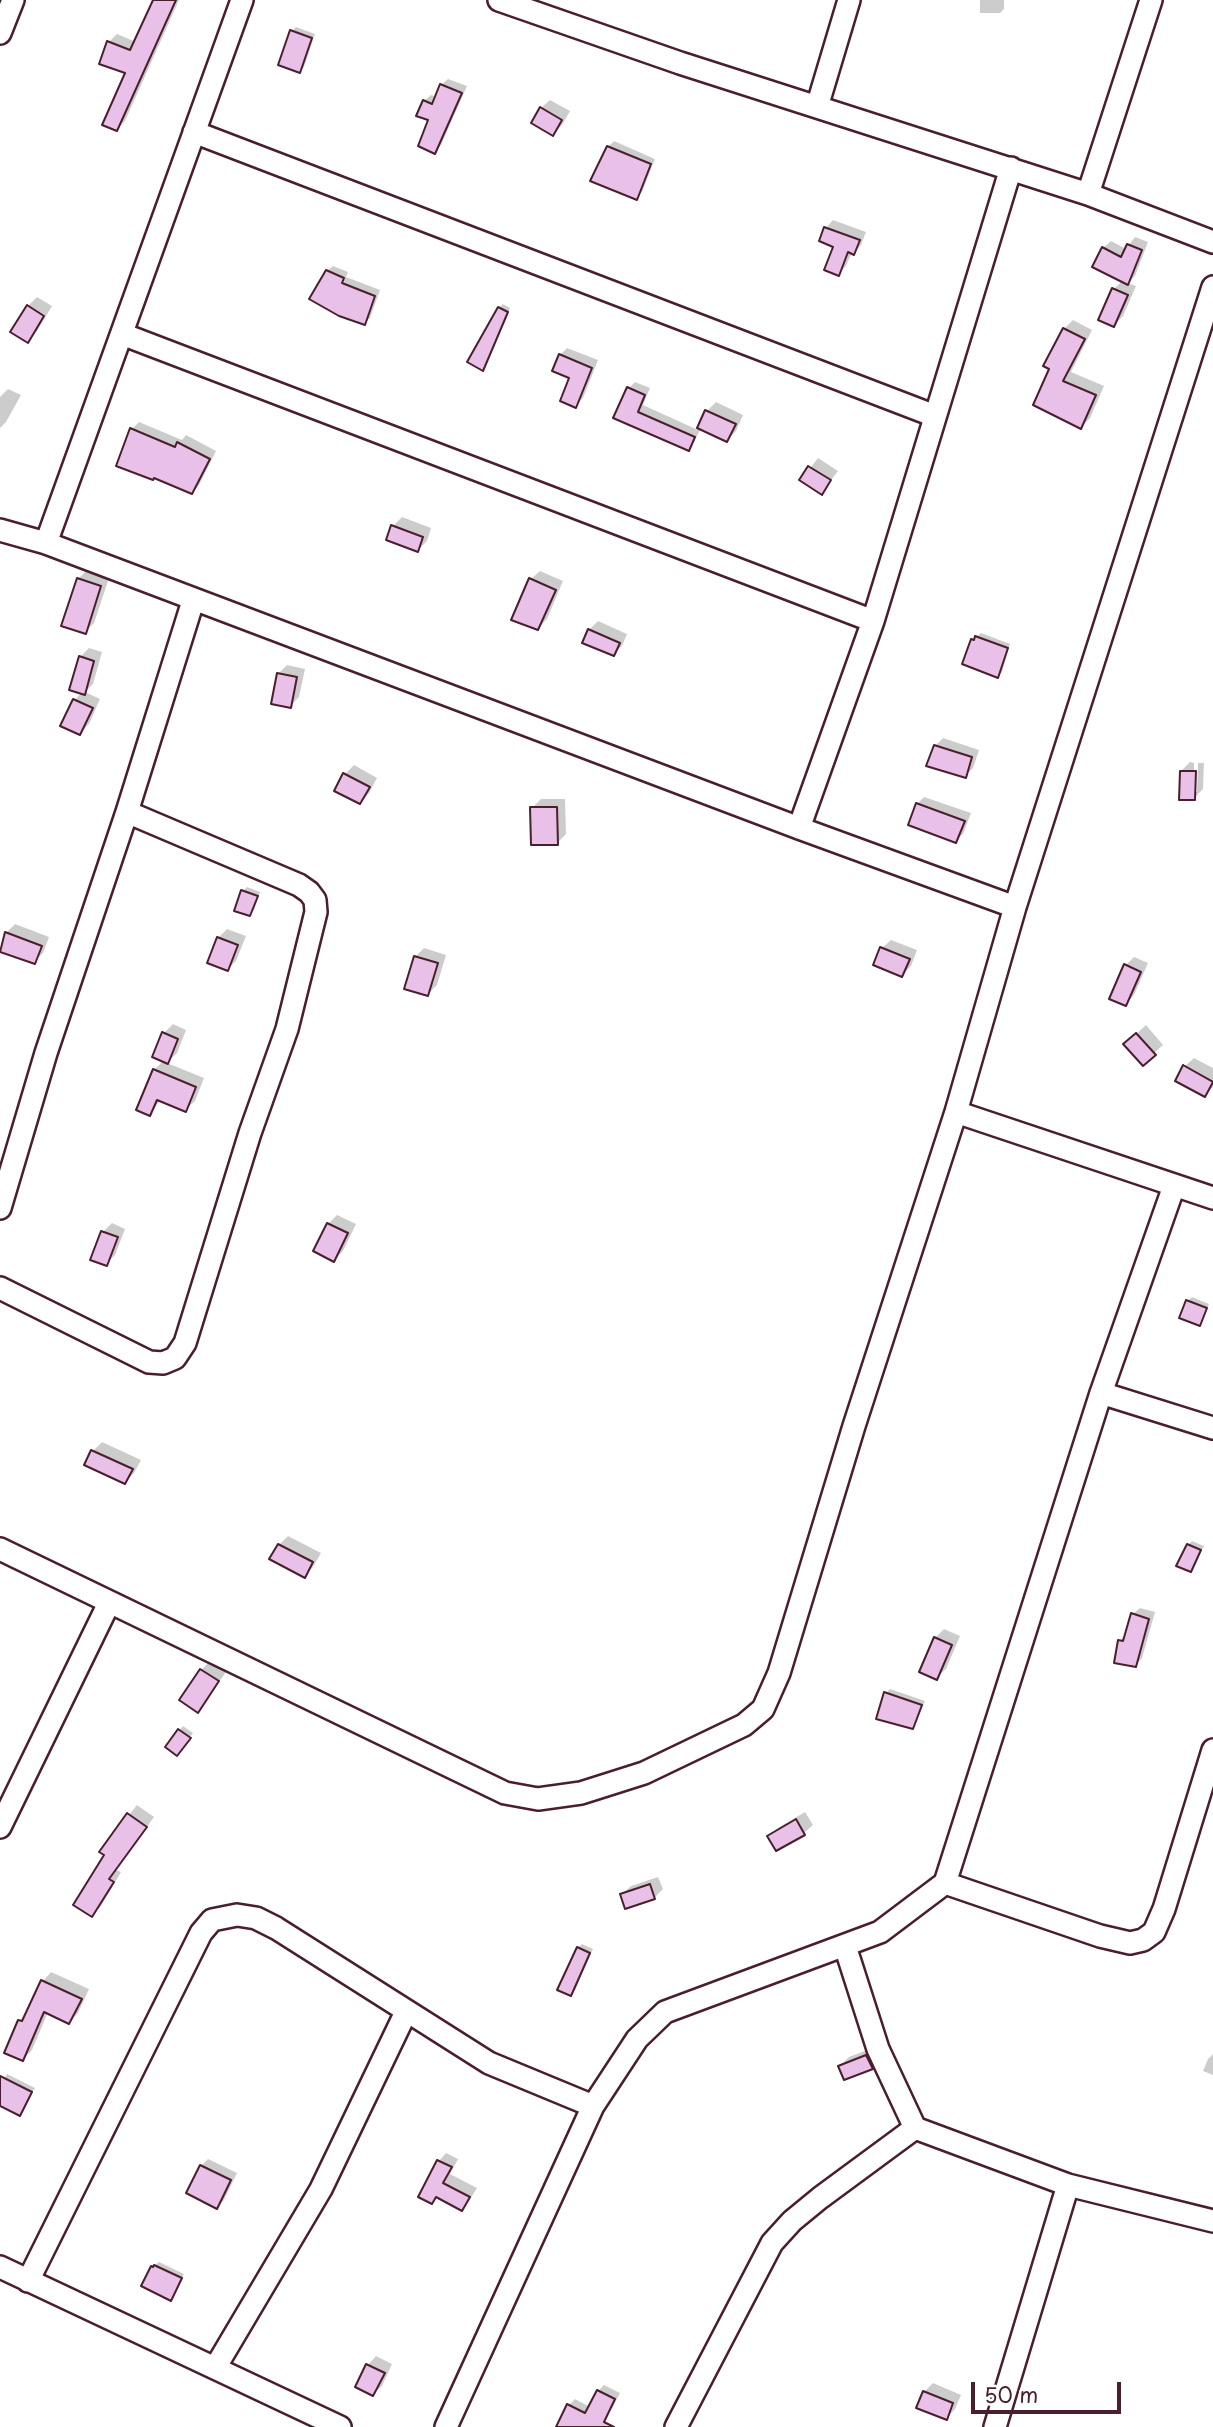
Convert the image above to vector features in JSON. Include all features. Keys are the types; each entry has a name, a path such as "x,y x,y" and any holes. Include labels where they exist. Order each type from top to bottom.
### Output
{"street":[{"path":"0,33 13,0"},
{"path":"46,543 242,0"},
{"path":"499,0 548,8 681,63 1011,168 1213,242"},
{"path":"817,107 849,0"},
{"path":"1088,194 1151,0"},
{"path":"194,132 935,416"},
{"path":"799,828 873,621 1011,168"},
{"path":"0,1549 505,1793 538,1799 582,1793 644,1773 744,1725 763,1709 779,1674 854,1426 957,1112 1016,907 1213,287"},
{"path":"122,334 873,621"},
{"path":"0,530 46,543 193,601 1016,907"},
{"path":"0,1208 46,1053 127,811 193,601"},
{"path":"0,1288 149,1362 163,1363 175,1358 185,1343 250,1133 287,1029 316,912 315,900 310,892 127,811"},
{"path":"957,1112 1213,1198"},
{"path":"446,2427 593,2106 637,2039 665,2012 880,1932 945,1883 1101,1393 1174,1186"},
{"path":"1101,1393 1213,1428"},
{"path":"0,1827 5,1805 108,1603"},
{"path":"945,1883 1100,1936 1130,1943 1143,1940 1154,1932 1164,1909 1213,1751"},
{"path":"28,2281 201,1933 212,1920 237,1915 256,1918 489,2063 593,2106"},
{"path":"845,1946 878,2049 915,2127 1068,2185 1213,2221"},
{"path":"215,2368 321,2189 406,2012"},
{"path":"676,2427 772,2243 820,2197 915,2127"},
{"path":"995,2427 1068,2185"},
{"path":"0,2267 340,2427"}],"building":[{"path":"153,0 176,0 117,131 102,125 125,73 99,64 107,41 130,50"},
{"path":"290,30 312,38 300,73 278,65"},
{"path":"440,84 462,93 435,154 418,146 428,120 416,116 423,100 432,104"},
{"path":"540,107 562,120 553,136 531,123"},
{"path":"607,146 651,164 637,200 590,181"},
{"path":"824,227 860,240 854,255 848,252 839,276 824,270 833,247 819,241"},
{"path":"1127,244 1142,250 1128,285 1092,267 1102,247 1121,257"},
{"path":"326,270 344,278 342,283 375,296 365,325 339,316 309,299"},
{"path":"1112,288 1128,295 1114,327 1098,320"},
{"path":"27,305 44,316 28,343 10,332"},
{"path":"498,307 508,312 483,371 467,362"},
{"path":"1063,328 1085,339 1063,381 1096,395 1081,429 1033,405 1049,369 1043,366"},
{"path":"559,354 592,368 576,408 560,401 569,378 552,371"},
{"path":"627,387 645,395 638,412 695,437 689,451 613,418"},
{"path":"705,410 736,424 727,442 697,428"},
{"path":"130,428 175,447 177,442 210,459 192,494 116,466"},
{"path":"808,466 831,480 822,495 799,480"},
{"path":"391,525 423,537 418,552 386,540"},
{"path":"77,578 101,586 86,634 61,626"},
{"path":"529,578 556,590 538,630 511,620"},
{"path":"588,629 620,643 614,656 582,643"},
{"path":"975,636 1008,648 998,678 962,664 971,639 974,640"},
{"path":"79,656 94,661 85,695 69,690"},
{"path":"277,673 297,677 291,708 271,704"},
{"path":"73,699 93,708 80,735 60,726"},
{"path":"934,745 972,757 966,778 926,766"},
{"path":"1180,771 1196,771 1195,800 1179,800"},
{"path":"343,773 370,787 360,804 334,791"},
{"path":"916,803 965,821 956,843 908,825"},
{"path":"530,807 557,807 558,845 531,845"},
{"path":"241,890 258,896 250,916 234,911"},
{"path":"5,932 42,946 35,964 0,952"},
{"path":"217,937 238,945 228,971 207,963"},
{"path":"880,947 910,959 902,977 873,965"},
{"path":"414,956 438,963 428,996 404,989"},
{"path":"1124,964 1141,972 1126,1006 1109,999"},
{"path":"162,1032 178,1039 168,1064 152,1057"},
{"path":"1136,1033 1156,1055 1143,1066 1123,1044"},
{"path":"1183,1065 1213,1082 1205,1097 1175,1081"},
{"path":"153,1069 196,1087 186,1112 157,1100 150,1116 136,1110"},
{"path":"327,1223 348,1233 334,1262 313,1251"},
{"path":"101,1231 118,1237 107,1266 90,1260"},
{"path":"1186,1300 1207,1308 1200,1326 1179,1318"},
{"path":"91,1450 133,1469 125,1484 84,1465"},
{"path":"278,1544 313,1562 305,1578 269,1559"},
{"path":"1187,1544 1201,1550 1191,1572 1176,1566"},
{"path":"1131,1613 1149,1619 1136,1667 1114,1663 1118,1640 1123,1641"},
{"path":"934,1637 952,1645 937,1680 919,1672"},
{"path":"200,1669 219,1681 198,1713 179,1700"},
{"path":"884,1692 922,1705 913,1729 876,1719"},
{"path":"178,1729 191,1738 177,1756 165,1747"},
{"path":"127,1813 147,1827 109,1879 114,1882 92,1917 73,1905 104,1855 99,1852"},
{"path":"796,1819 805,1835 776,1851 767,1836"},
{"path":"650,1884 655,1899 625,1909 620,1894"},
{"path":"577,1947 590,1953 571,1996 557,1990"},
{"path":"41,1980 82,1999 69,2024 44,2012 23,2061 4,2053 18,2020 22,2021"},
{"path":"866,2055 873,2069 844,2080 838,2066"},
{"path":"0,2076 32,2092 20,2116 0,2106"},
{"path":"437,2160 452,2167 443,2183 470,2197 462,2211 436,2197 432,2204 418,2197"},
{"path":"200,2165 231,2180 217,2209 186,2193"},
{"path":"154,2265 182,2278 171,2301 141,2286"},
{"path":"366,2364 385,2373 373,2396 355,2387"},
{"path":"597,2390 615,2399 604,2422 614,2427 556,2427 567,2404 585,2413"},
{"path":"923,2391 953,2403 947,2420 916,2408"}]}
